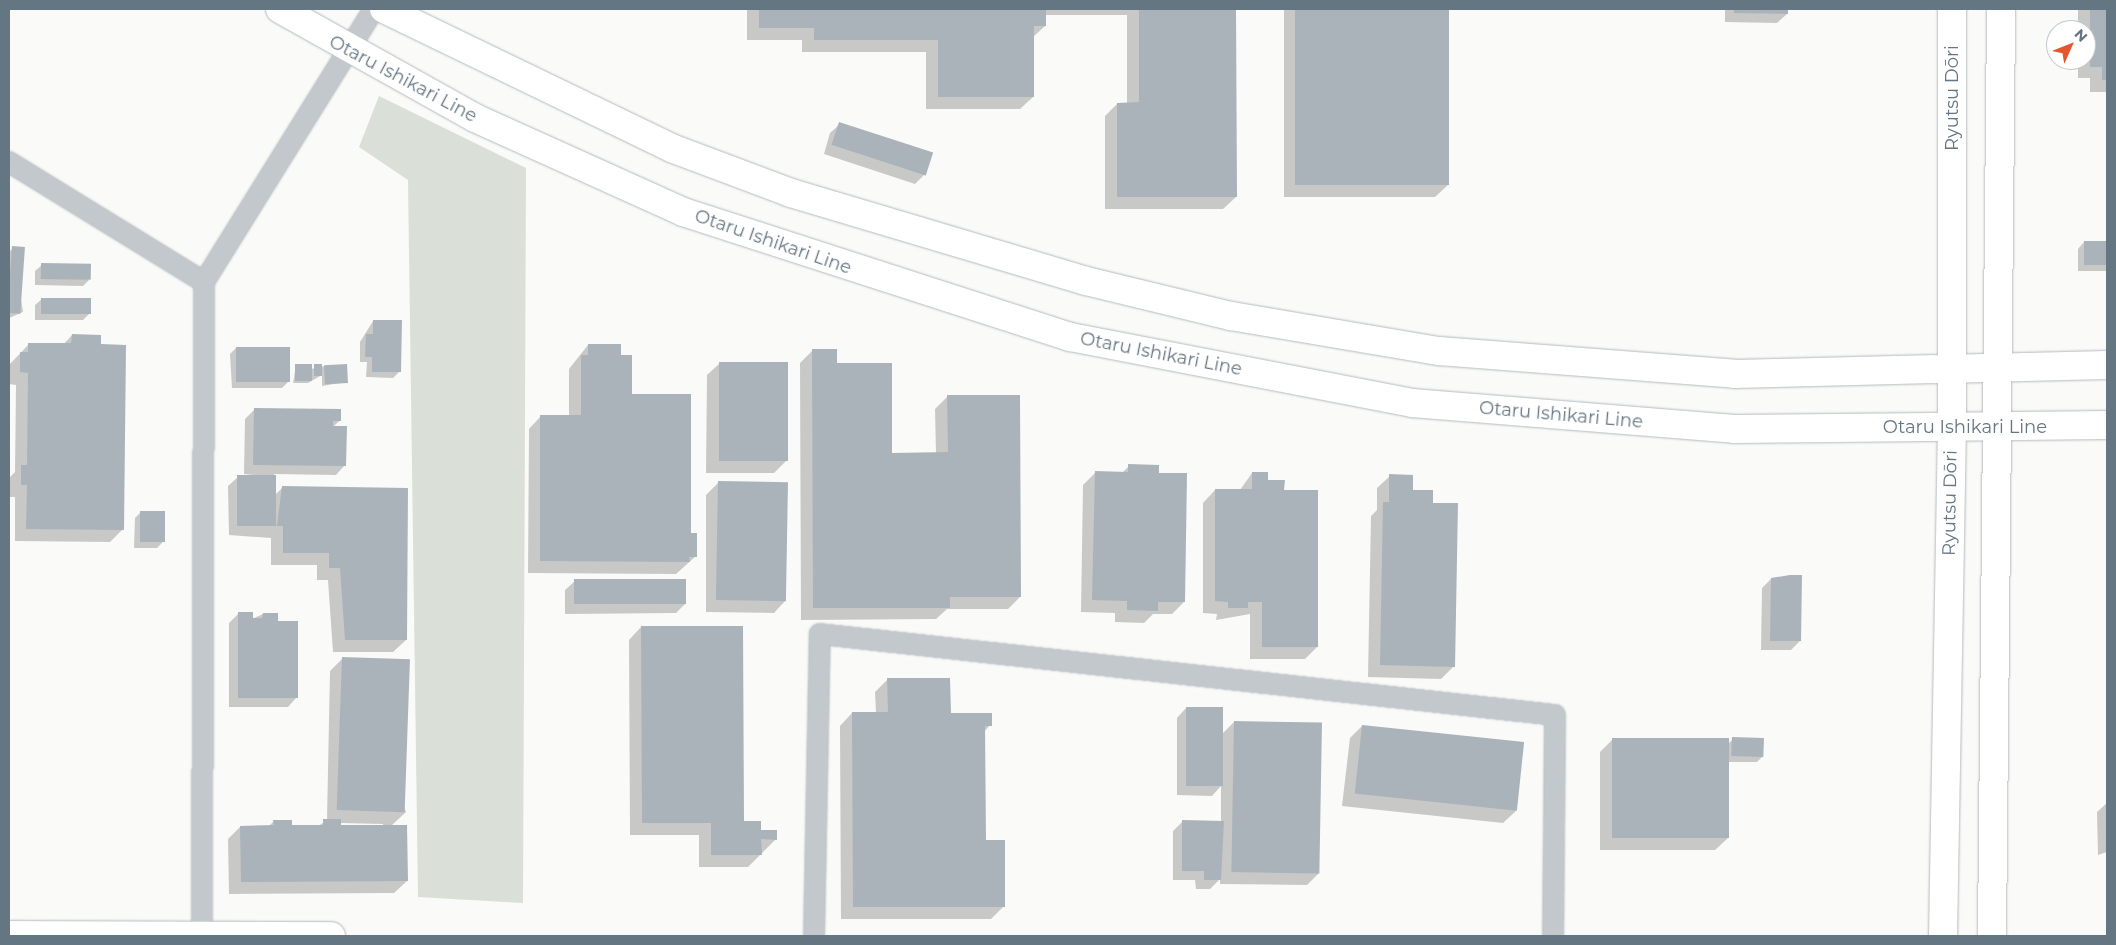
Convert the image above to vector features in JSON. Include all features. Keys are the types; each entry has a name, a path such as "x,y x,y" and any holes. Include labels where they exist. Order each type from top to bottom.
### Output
{"main road":[{"name":"Otaru Ishikari Line","path":"280,9 345,49 475,118 683,212 886,281 1070,337 1412,403 1734,429 2107,425"},
{"path":"384,9 674,149 791,193 1086,281 1230,316 1439,351 1735,374 2107,365"},
{"name":"Ryutsu Dōri","path":"1943,936 1952,426 1952,9"},
{"path":"1992,936 2001,9"},
{"path":"9,936 331,936"}],"street":[{"path":"202,936 204,282 345,49 374,9"},
{"path":"9,162 204,282"},
{"path":"814,936 820,634 1555,715 1553,936"}],"shaded area":[{"path":"379,96 526,168 523,903 418,897 408,180 359,147"}],"building":[{"path":"759,9 1046,9 1046,26 1034,26 1034,97 938,97 938,40 814,40 814,28 759,28"},
{"path":"1139,9 1236,9 1237,197 1117,197 1117,103 1139,102"},
{"path":"1295,9 1449,9 1449,185 1295,185"},
{"path":"1734,9 1788,9 1788,14 1734,13"},
{"path":"2090,9 2107,9 2107,80 2102,80 2102,67 2096,67 2096,20 2090,20"},
{"path":"839,122 933,153 926,175 832,145"},
{"path":"2084,241 2107,241 2107,265 2084,265"},
{"path":"12,246 25,247 20,314 9,313"},
{"path":"41,263 91,264 91,280 41,279"},
{"path":"41,298 91,298 91,314 41,314"},
{"path":"373,320 402,320 401,372 372,372 372,357 365,357 366,334 373,334"},
{"path":"72,334 101,335 101,344 126,345 124,530 26,529 27,485 21,485 21,465 27,465 28,373 20,372 20,352 28,352 28,343 71,343"},
{"path":"588,344 621,344 621,355 632,355 632,394 691,394 691,533 697,533 697,557 689,557 690,562 540,561 540,415 581,415 581,355 588,355"},
{"path":"236,347 290,347 290,382 236,382"},
{"path":"812,349 837,349 837,363 892,363 892,453 948,452 947,395 1020,395 1021,597 950,597 950,608 813,608"},
{"path":"719,362 788,362 788,461 719,461"},
{"path":"295,364 312,364 312,381 295,381"},
{"path":"314,364 322,364 322,376 314,376"},
{"path":"347,364 348,383 325,384 324,365"},
{"path":"254,408 341,409 341,421 333,421 333,426 347,426 346,466 253,465"},
{"path":"1128,464 1159,465 1159,473 1187,473 1185,602 1158,602 1158,611 1127,610 1127,601 1092,600 1095,471 1128,472"},
{"path":"1252,472 1268,472 1268,480 1285,480 1284,490 1318,490 1318,647 1262,647 1262,602 1248,602 1248,608 1228,608 1228,602 1215,601 1215,489 1252,489"},
{"path":"1389,474 1413,475 1413,490 1433,490 1433,503 1458,503 1455,667 1380,665 1383,502 1389,502"},
{"path":"237,475 276,475 276,526 237,526"},
{"path":"718,481 788,482 786,601 716,600"},
{"path":"282,486 408,488 407,640 345,640 340,568 329,568 329,553 283,553 283,526 277,526"},
{"path":"140,511 165,511 165,542 140,542"},
{"path":"1802,575 1801,641 1770,641 1771,578"},
{"path":"574,579 686,579 686,604 574,604"},
{"path":"238,612 253,612 253,618 262,618 263,613 278,613 278,621 298,621 298,698 238,698"},
{"path":"641,626 743,626 744,821 761,821 761,830 777,830 777,840 761,839 762,855 711,855 711,823 642,823"},
{"path":"342,657 410,659 405,812 337,810"},
{"path":"887,678 950,678 951,713 992,713 992,726 985,726 986,840 1005,840 1005,907 853,907 852,712 888,712"},
{"path":"1186,707 1223,707 1223,786 1186,786"},
{"path":"1234,721 1322,723 1319,874 1231,872"},
{"path":"1362,725 1524,742 1517,811 1355,794"},
{"path":"1732,737 1764,738 1763,757 1731,756"},
{"path":"1612,738 1729,738 1729,838 1612,838"},
{"path":"323,819 341,819 341,825 407,825 408,881 241,882 240,826 274,825 273,820 292,820 292,825 323,825"},
{"path":"1182,820 1224,821 1221,880 1204,880 1204,871 1182,871"}]}
